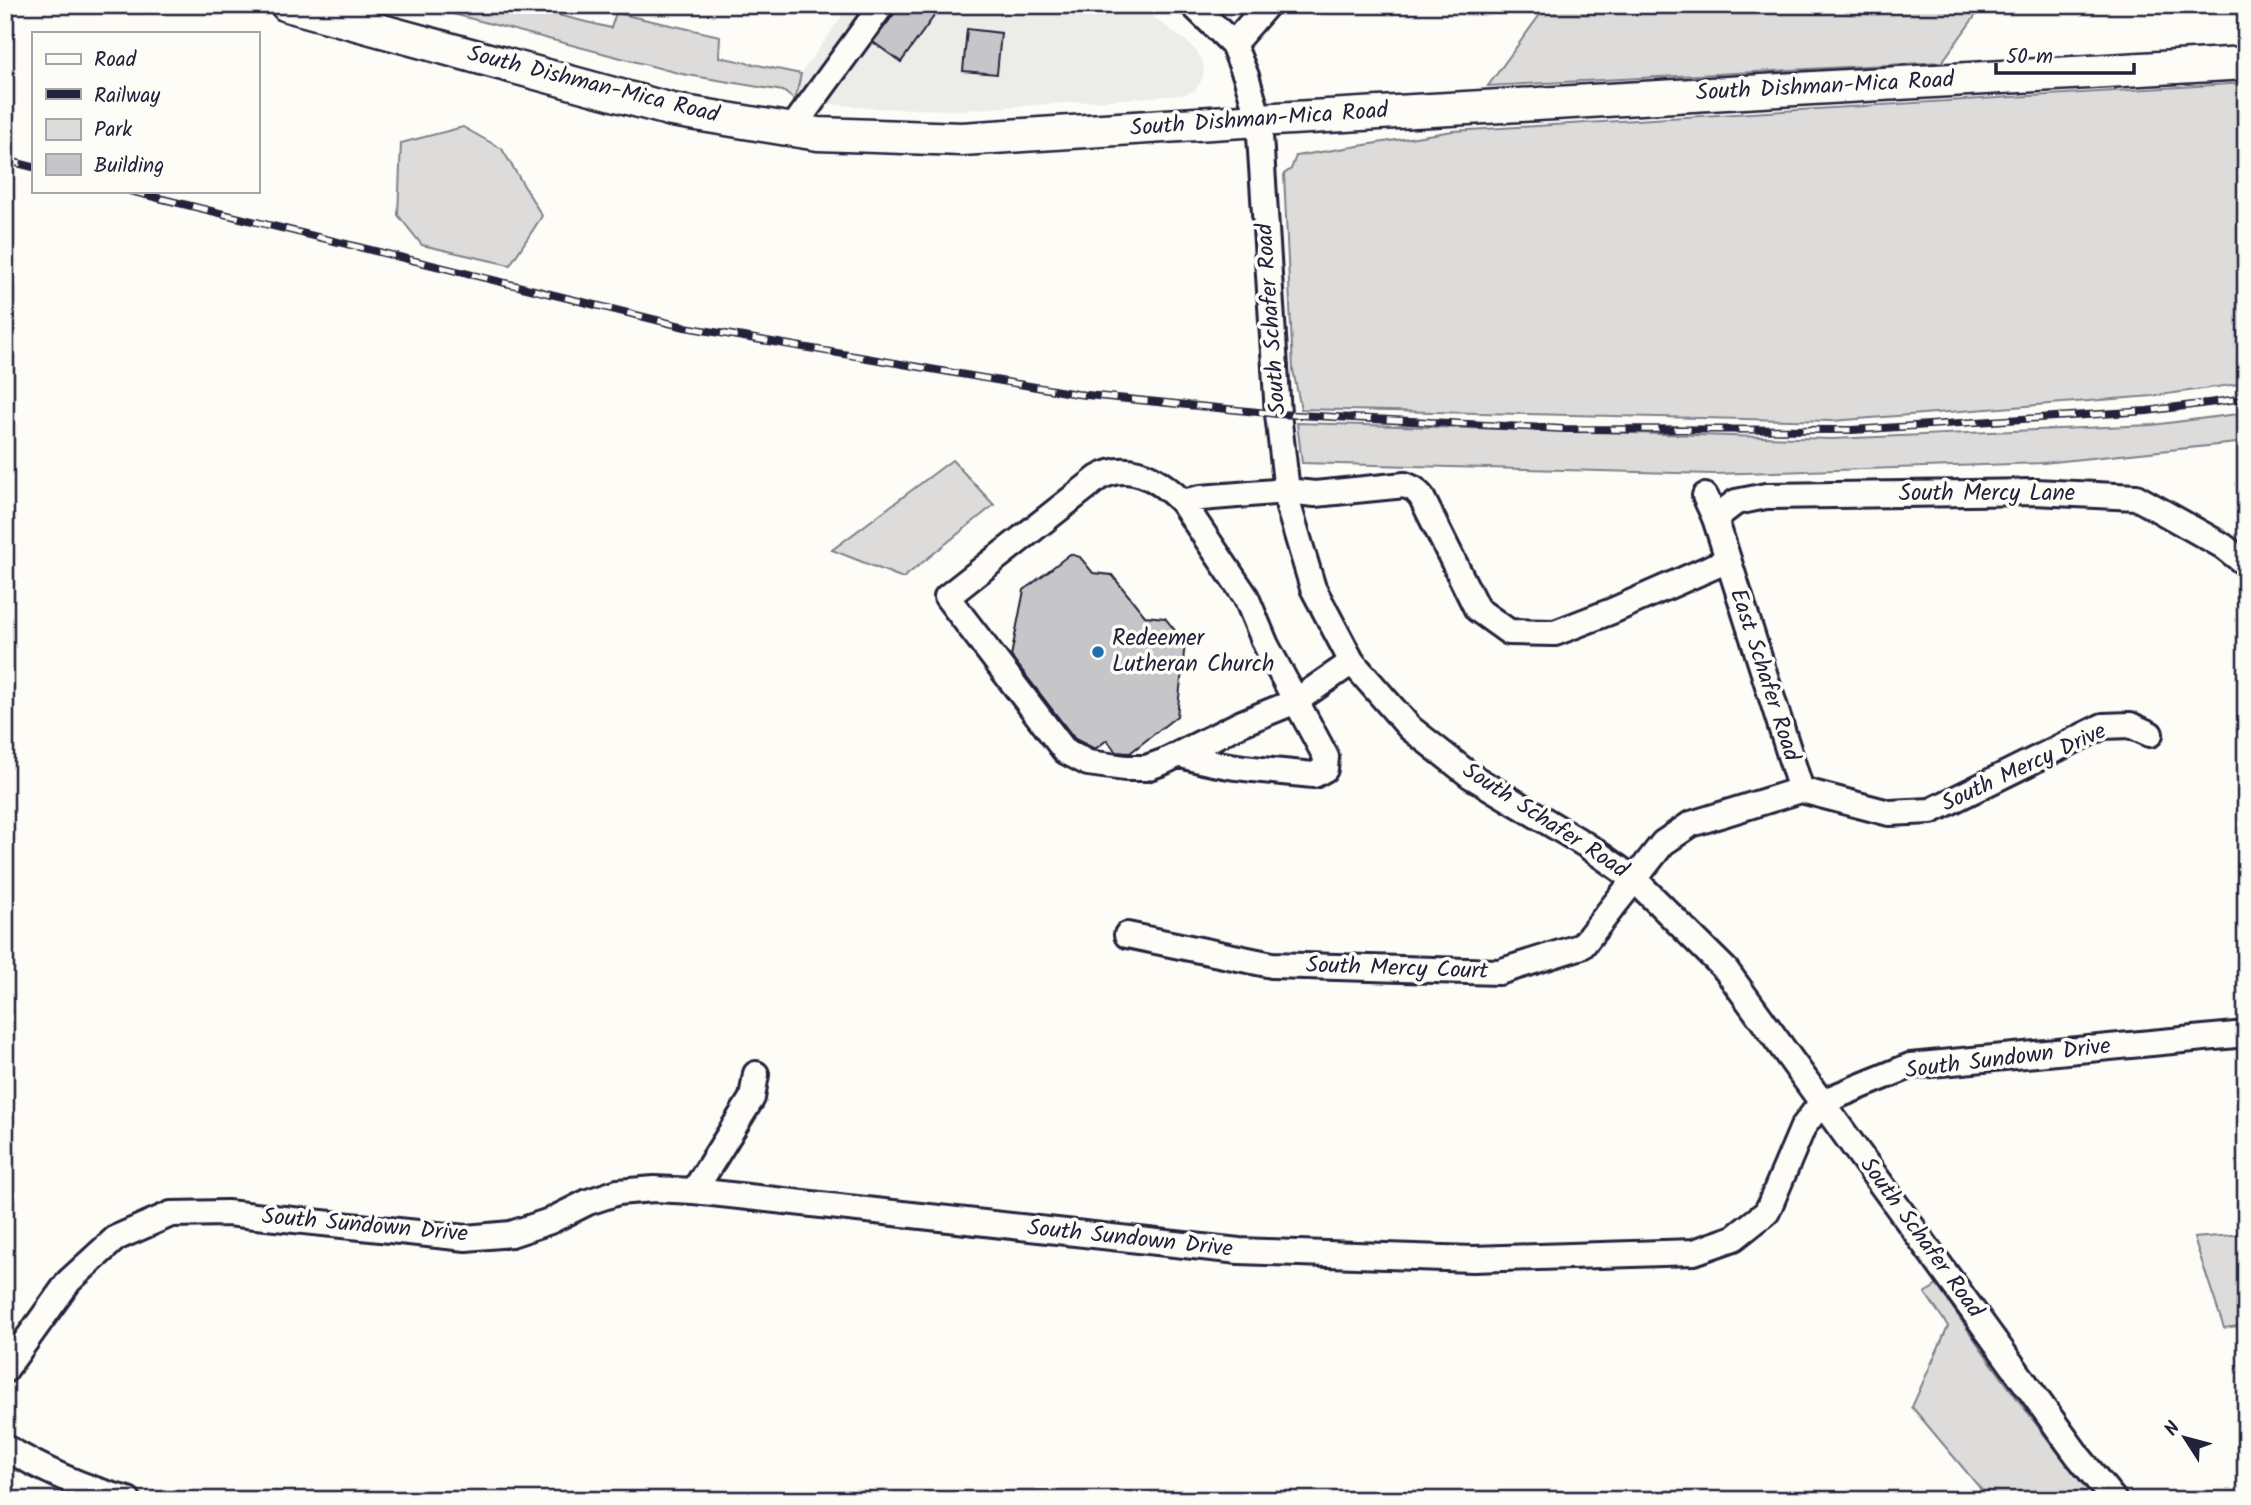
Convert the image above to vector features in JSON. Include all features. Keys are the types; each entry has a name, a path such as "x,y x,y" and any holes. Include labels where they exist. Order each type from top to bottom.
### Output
{"main road":[{"name":"South Dishman-Mica Road","path":"287,5 672,110 818,134 962,139 2246,63"}],"street":[{"path":"791,130 882,5"},
{"path":"1193,5 1233,44 1267,5"},
{"name":"South Schafer Road","path":"1233,44 1259,120 1278,414 1289,508 1313,588 1352,662 1410,728 1471,776 1586,845 1634,880 1726,970 2078,1456 2115,1500"},
{"path":"1179,754 1195,760 1314,775 1325,769 1326,757 1296,701 1266,645 1246,597 1182,502 1160,481 1148,474 1109,472 947,597 1065,751 1088,763 1146,768 1296,701 1352,662"},
{"name":"East Schafer Road","path":"1286,491 1315,494 1391,485 1405,485 1414,489 1421,496 1477,609 1508,632 1555,632 1612,611 1728,560"},
{"path":"1182,502 1286,491"},
{"name":"South Mercy Lane","path":"1710,507 1766,496 2035,492 2136,497 2223,546 2246,564"},
{"name":"East Schafer Road","path":"1710,507 1801,790"},
{"name":"South Mercy Drive","path":"1801,790 1889,813 1931,811 2103,726 2130,725 2150,734"},
{"path":"1634,880 1663,843 1691,824 1801,790"},
{"name":"South Mercy Court","path":"1127,936 1272,965 1499,972 1582,946 1634,880"},
{"name":"South Sundown Drive","path":"5,1370 69,1281 116,1238 171,1213 226,1213 466,1238 511,1234 550,1221 588,1202 618,1192 654,1189 694,1191 1239,1251 1472,1259 1694,1252 1734,1238 1767,1212 1803,1126 1822,1102 1910,1066 2246,1034"},
{"path":"694,1191 752,1098 756,1074"},
{"path":"5,1447 91,1490 128,1500"}],"shaded area":[{"path":"850,5 1136,5 1186,41 1203,62 1204,72 1195,90 1183,95 961,110 869,108 795,100 801,74"}],"green space":[{"path":"419,5 529,5 529,8 611,28 616,13 720,36 719,57 801,74 795,100 783,91 682,74"},
{"path":"1547,5 1983,5 1942,62 1488,86"},
{"path":"2246,83 2246,383 2153,396 1832,421 1301,409 1293,370 1284,174 1291,169 1296,156 1453,131"},
{"path":"463,127 502,149 542,216 510,265 422,245 398,215 401,143"},
{"path":"2246,413 2246,442 2043,463 1714,474 1302,463 1297,423 1832,439 2152,425"},
{"path":"952,460 994,505 903,578 832,550"},
{"path":"2246,1234 2246,1325 2224,1328 2194,1238"},
{"path":"1937,1285 2014,1394 2096,1500 1990,1500 1912,1407 1948,1326 1925,1293"}],"building":[{"path":"897,5 942,5 901,62 873,42 894,14"},
{"path":"967,29 1001,33 997,74 963,71"},
{"name":"Redeemer Lutheran Church","path":"1070,554 1080,557 1093,573 1112,575 1145,616 1165,618 1185,643 1177,716 1130,753 1116,752 1107,740 1095,749 1075,739 1011,656 1024,590"}],"railway":[{"path":"5,160 32,167"},
{"path":"134,192 685,327 1077,394 1278,414 1564,429 1852,430 2147,411 2246,398"}],"place":[{"name":"Redeemer Lutheran Church","path":"1098,652"}]}
